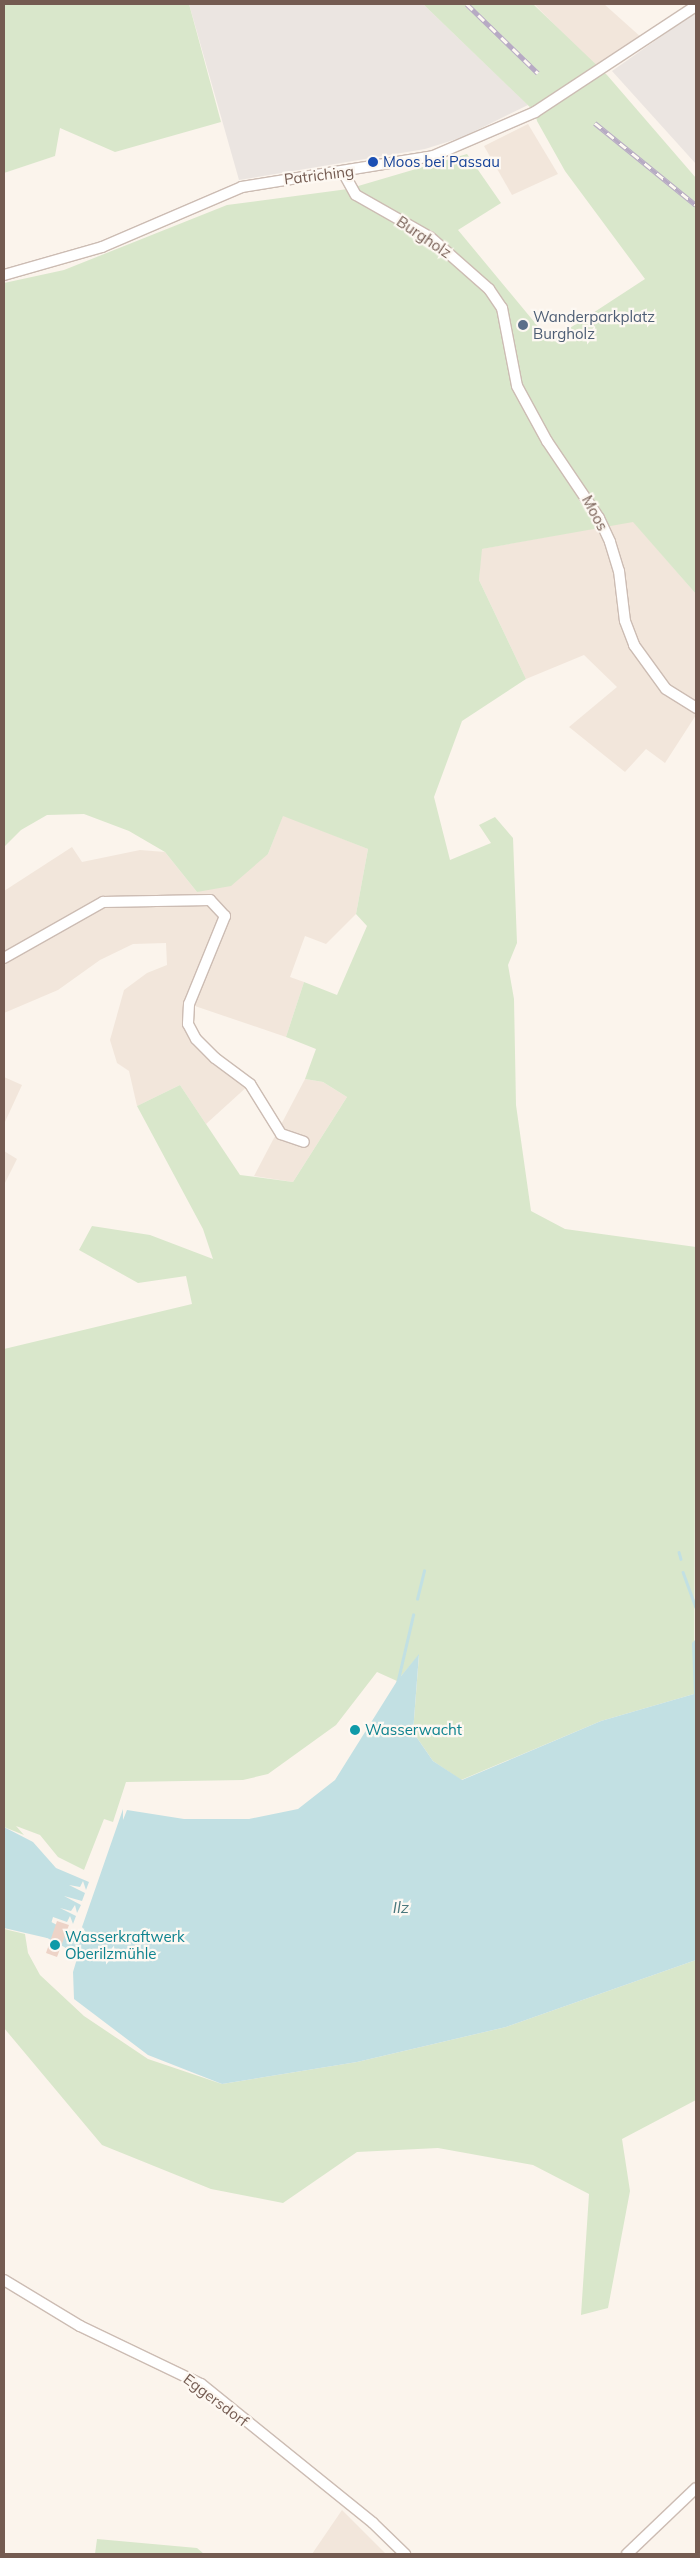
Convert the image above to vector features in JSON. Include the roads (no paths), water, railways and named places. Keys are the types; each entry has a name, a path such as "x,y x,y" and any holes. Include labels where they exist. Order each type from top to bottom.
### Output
{"street":[{"name":"Patriching","path":"4,275 65,260 242,187 433,156 535,112 696,6"},
{"name":"Burgholz","path":"343,172 356,195 430,237 489,289 502,308"},
{"name":"Moos","path":"502,308 517,386 547,441 599,518 610,542 619,571 625,621 634,645 666,689 696,708"},
{"path":"4,958 103,902 210,900 225,916 189,1004 188,1024 196,1039 215,1058 250,1084 281,1134 304,1142"},
{"name":"Eggersdorf","path":"4,2280 80,2326 201,2384 373,2523 404,2554"},
{"path":"627,2554 696,2488"}],"water":[{"name":"Ilz","path":"696,1639 696,1960 506,2027 357,2062 222,2084 148,2055 74,1999 73,1972 79,1952 69,1946 74,1932 87,1934 82,1927 123,1809 123,1820 127,1810 184,1819 249,1819 298,1809 335,1780 397,1681 419,1654 413,1732 433,1761 462,1780 601,1721 694,1694 692,1643"},
{"path":"4,1827 33,1842 56,1868 89,1882 86,1890 83,1881 80,1887 69,1885 85,1893 82,1901 64,1896 81,1905 77,1913 75,1905 71,1911 60,1908 76,1916 73,1924 70,1916 67,1922 53,1917 47,1938 4,1928"}],"waterway":[{"path":"679,1552 681,1559"},
{"path":"417,1599 424,1571"},
{"path":"683,1572 696,1607"},
{"path":"397,1684 413,1615"},
{"name":"Ilz","path":"4,1906 70,1941 87,1944 91,1941"}],"railway":[{"path":"467,4 538,73"},
{"path":"595,123 696,205"}],"place":[{"name":"Moos bei Passau","path":"373,162"},
{"name":"Wanderparkplatz Burgholz","path":"523,325"},
{"name":"Wasserwacht","path":"355,1730"},
{"name":"Wasserkraftwerk Oberilzmühle","path":"55,1945"}]}
